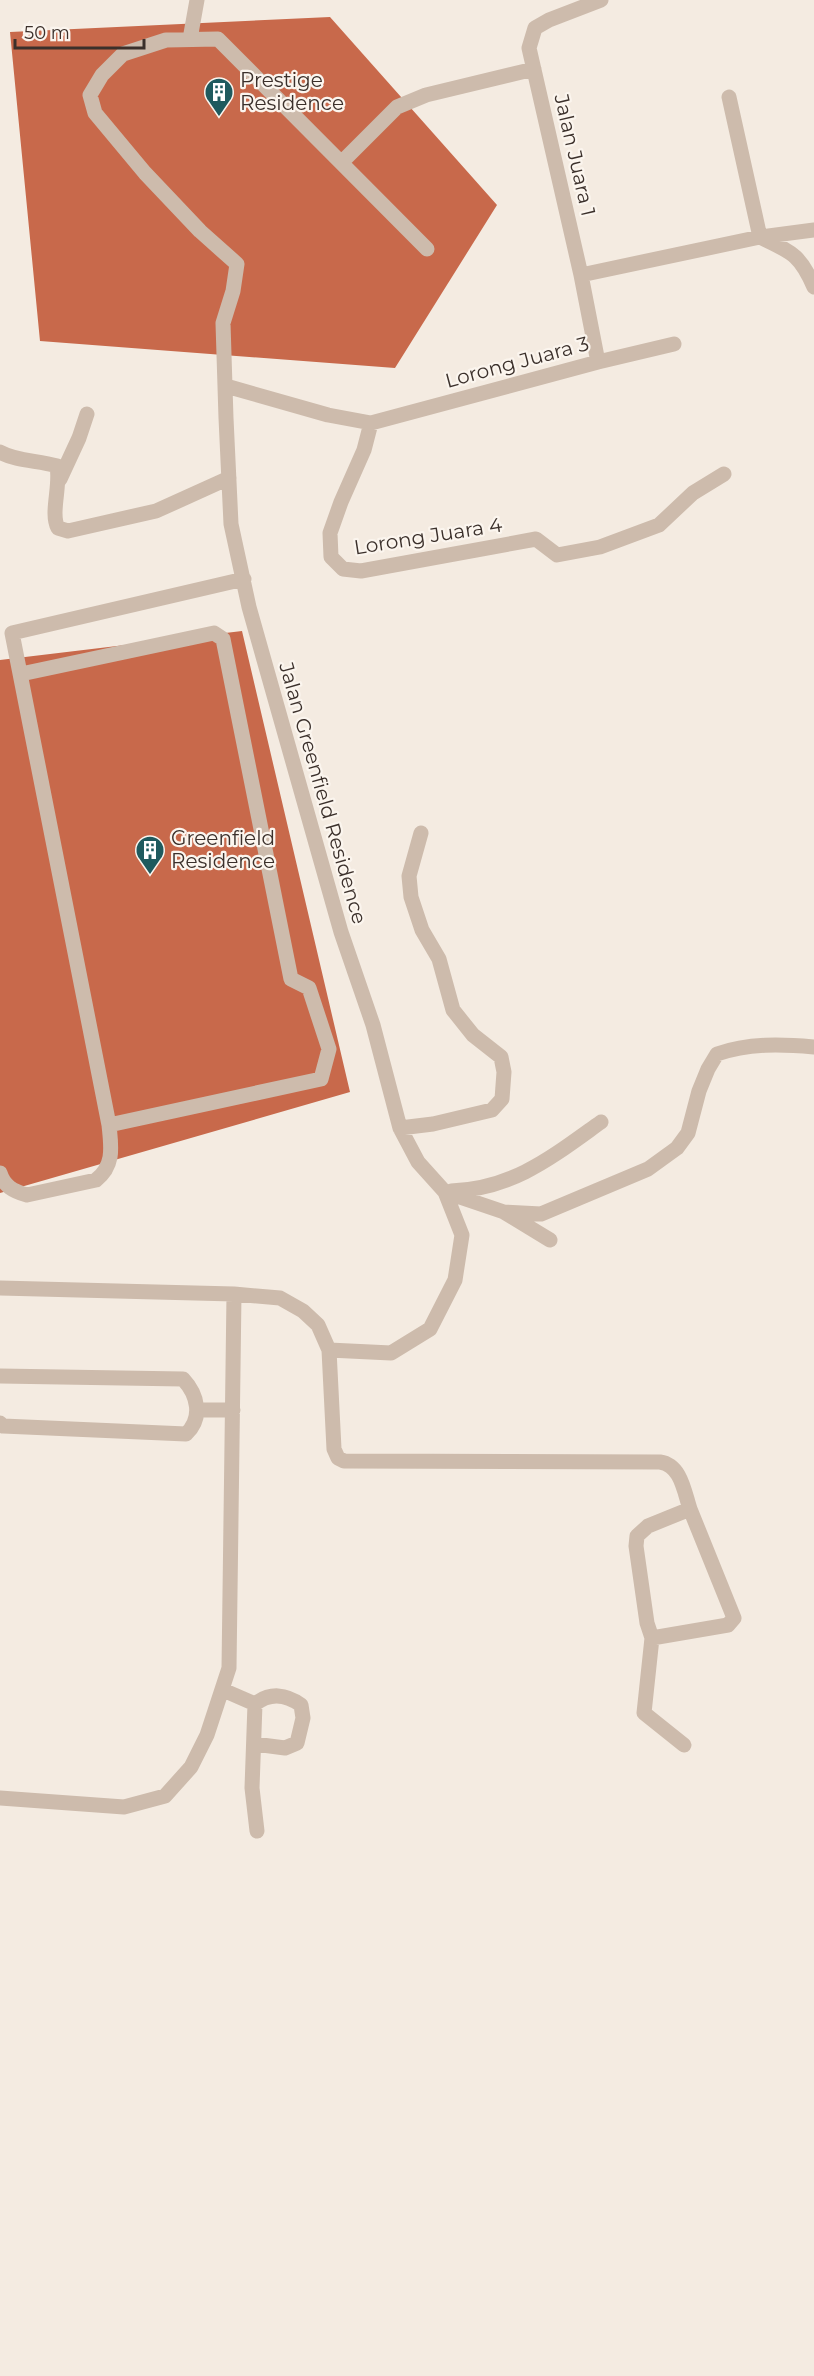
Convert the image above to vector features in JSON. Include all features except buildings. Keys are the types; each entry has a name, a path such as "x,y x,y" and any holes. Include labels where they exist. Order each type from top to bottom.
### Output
{"street":[{"path":"197,0 190,39 218,39 427,249"},
{"name":"Jalan Juara 1","path":"598,362 581,275 529,48 535,28 549,20 601,0"},
{"name":"Jalan Greenfield Residence","path":"190,39 166,40 123,54 102,75 90,95 95,113 145,173 201,231 237,264 233,291 223,323 231,524 249,607 340,932 373,1025 400,1128 418,1162 445,1192"},
{"path":"342,162 397,107 426,95 534,69"},
{"path":"729,97 760,237"},
{"path":"581,275 760,237 814,230"},
{"path":"760,237 794,253 806,269 814,287"},
{"name":"Lorong Juara 3","path":"371,423 598,362 675,344"},
{"path":"226,386 328,415 371,423"},
{"path":"87,414 79,438 60,479 54,521 58,528 69,531 156,511 229,478"},
{"name":"Lorong Juara 4","path":"371,423 364,450 330,533 331,558 343,569 361,571 536,539 557,555 600,547 635,536 659,525 693,493 724,474"},
{"path":"0,452 21,460 44,462 57,466 60,479"},
{"path":"0,1173 7,1186 27,1195 96,1180 104,1174 112,1156 109,1125 12,633 244,579"},
{"path":"21,674 214,633 223,639 291,979 309,988 329,1049 321,1079 109,1125"},
{"path":"400,1128 433,1124 492,1110 502,1099 504,1072 501,1057 473,1035 453,1010 439,959 422,930 411,897 409,876 421,833"},
{"path":"504,1212 541,1214 648,1169 678,1148 688,1133 699,1091 717,1054 737,1047 761,1045 814,1047"},
{"path":"445,1192 471,1191 500,1184 546,1161 601,1122"},
{"path":"445,1192 504,1212 550,1240"},
{"path":"329,1350 391,1353 430,1329 455,1280 462,1235 445,1192"},
{"path":"0,1288 234,1294 280,1298 303,1311 318,1325 329,1350 334,1454 344,1461 668,1463 677,1470 690,1509 735,1618 728,1625 652,1638"},
{"path":"0,1798 124,1807 165,1796 191,1767 207,1735 229,1668 234,1294"},
{"path":"0,1376 183,1379 190,1387 197,1410 194,1426 186,1434 3,1426 0,1424"},
{"path":"197,1410 233,1410"},
{"path":"684,1744 644,1713 652,1638 636,1546 637,1536 648,1526 690,1509"},
{"path":"223,1690 255,1704"},
{"path":"254,1744 285,1748 297,1743 303,1718 301,1705 292,1698 281,1695 264,1697 255,1704"},
{"path":"255,1704 252,1788 257,1831"}],"place":[{"name":"Prestige Residence","path":"219,118"},
{"name":"Greenfield Residence","path":"150,876"}]}
